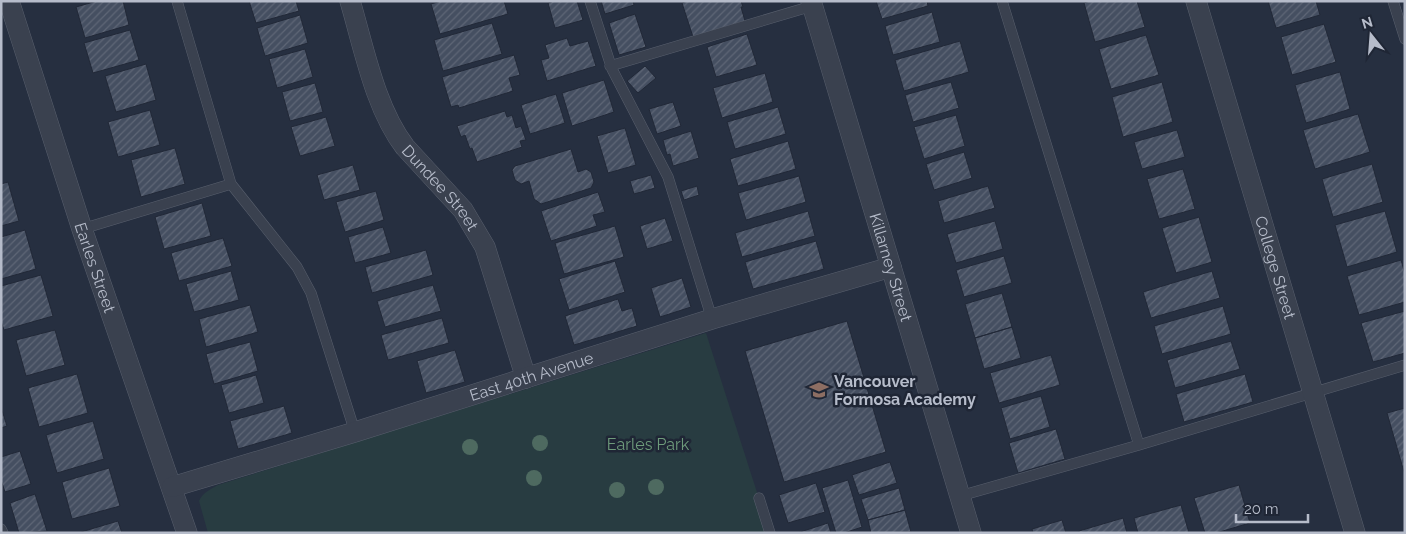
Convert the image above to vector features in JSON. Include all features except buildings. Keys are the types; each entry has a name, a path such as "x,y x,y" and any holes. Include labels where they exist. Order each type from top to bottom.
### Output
{"street":[{"name":"Earles Street","path":"9,1 82,229 187,533"},
{"name":"Dundee Street","path":"350,1 382,109 396,136 463,210 485,246 526,378"},
{"name":"College Street","path":"1196,1 1355,533"},
{"name":"Killarney Street","path":"811,4 971,533"},
{"name":"East 40th Avenue","path":"172,487 355,432 712,319 891,267"}],"lane":[{"path":"177,1 232,184 297,267 311,294 355,432"},
{"path":"590,1 610,66 668,177 712,319"},
{"path":"1002,1 1139,446"},
{"path":"1393,1 1405,40"},
{"path":"610,66 811,4"},
{"path":"82,229 232,184"},
{"path":"960,496 1139,446 1405,365"},
{"path":"760,498 770,533"},
{"path":"1,529 3,533"}],"green space":[{"name":"Earles Park","path":"706,333 770,533 208,533 199,501 204,493 218,485"}],"place":[{"name":"Vancouver Formosa Academy","path":"819,390"}]}
